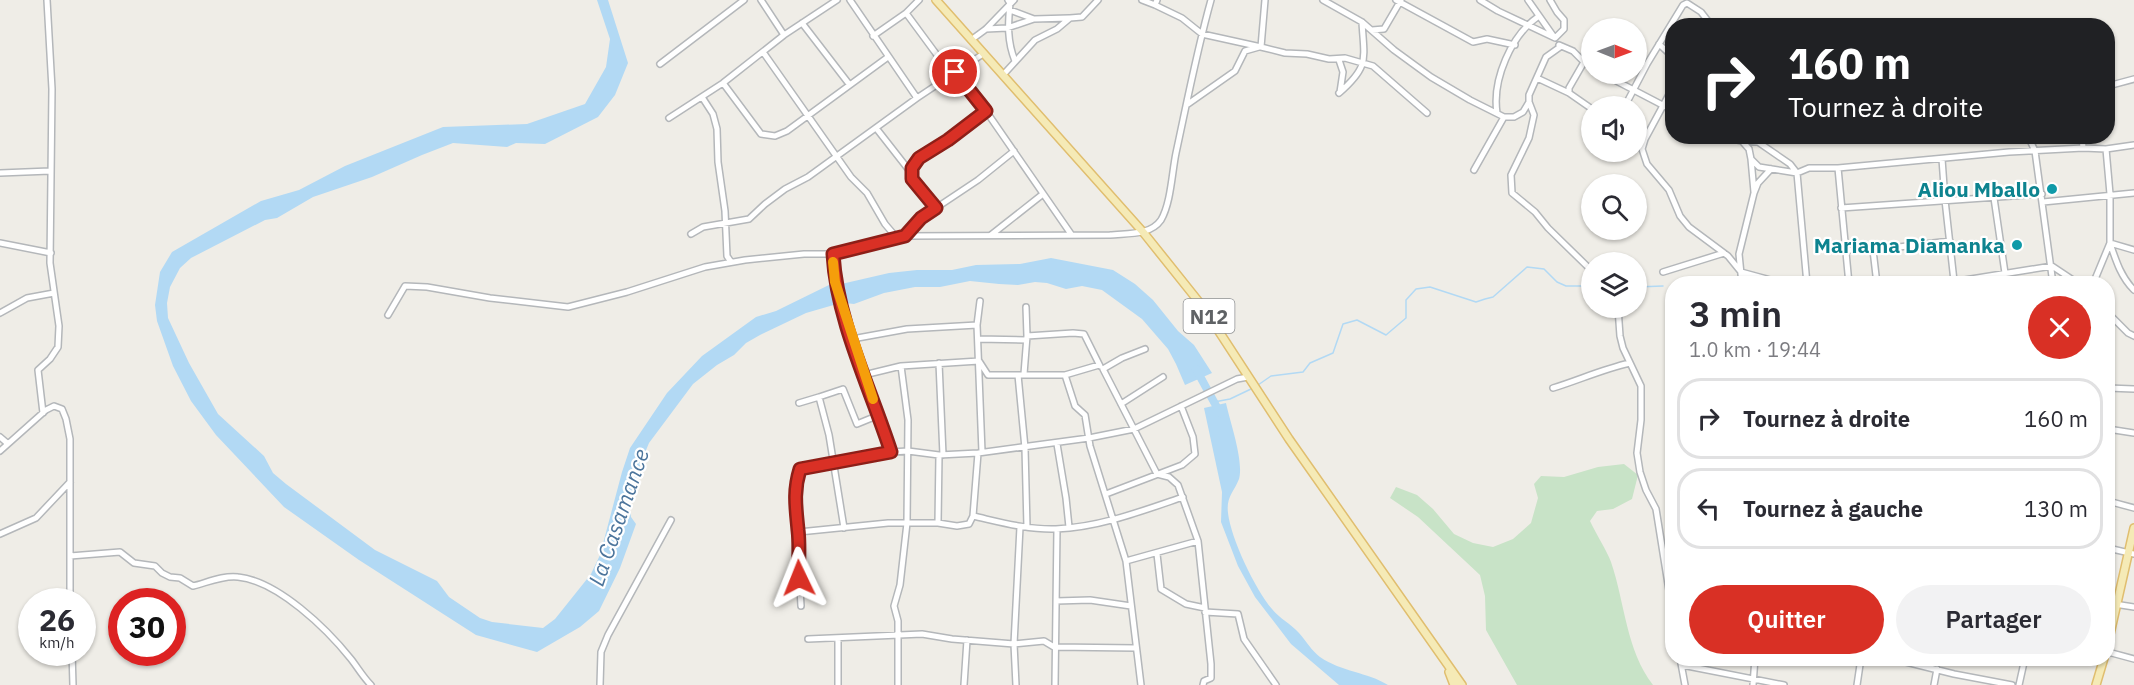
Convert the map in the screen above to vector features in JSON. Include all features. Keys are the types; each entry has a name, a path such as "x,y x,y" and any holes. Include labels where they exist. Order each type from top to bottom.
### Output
{"main road":[{"name":"N12","path":"936,0 1143,232 1203,307 1248,377 1444,662"},
{"path":"2115,613 2131,553 2134,528"},
{"path":"1444,662 1454,685"},
{"path":"1444,662 1462,685"},
{"path":"2096,685 2102,666"}],"street":[{"path":"43,413 38,370 50,359 58,347 51,253 52,89 46,0"},
{"path":"660,64 744,0"},
{"path":"761,0 784,35"},
{"path":"669,118 702,98 784,35 837,0"},
{"path":"849,0 917,98"},
{"path":"873,36 906,13 919,0"},
{"path":"986,29 1007,28 1034,19 1082,17 1098,0"},
{"path":"1142,0 1156,3 1182,18 1202,34 1285,53 1307,54 1339,60 1345,58 1363,63 1378,69 1383,76 1427,113"},
{"path":"388,315 405,286 427,287 568,307 627,292 685,272 731,262 804,254 833,254 905,236 1143,232 1161,220 1170,192 1176,155 1211,0"},
{"path":"1260,46 1265,0"},
{"path":"1323,0 1362,22 1394,50 1431,77 1504,117 1514,117 1523,112 1529,102"},
{"path":"1480,0 1555,38"},
{"path":"1528,0 1560,47 1573,51 1581,59"},
{"path":"1551,0 1564,20 1564,28 1555,38"},
{"path":"1372,30 1384,29 1399,1 1473,42 1487,39 1515,45"},
{"path":"971,40 986,29 1010,3"},
{"path":"1010,3 1034,19"},
{"path":"1010,3 1007,28 1009,46 1015,61"},
{"path":"1675,18 1687,3 1706,18"},
{"path":"906,13 986,111 1071,234"},
{"path":"1497,113 1497,89 1502,68 1527,24 1539,16"},
{"path":"1003,75 1035,40 1057,29 1070,18"},
{"path":"1339,60 1343,72 1340,93 1352,81 1363,63 1365,55 1362,22"},
{"path":"801,23 849,84"},
{"path":"1629,96 1665,34"},
{"path":"1659,44 1665,50"},
{"path":"1188,104 1235,71 1245,51 1260,46"},
{"path":"1560,47 1546,57 1529,95 1534,115 1529,138 1511,175 1512,193 1535,212 1581,260"},
{"path":"763,52 897,238"},
{"path":"691,234 703,227 749,219 771,199 983,54"},
{"path":"723,82 761,134 775,136 788,131 888,57"},
{"path":"1569,93 1569,88 1581,67"},
{"path":"1537,78 1581,101"},
{"path":"2115,84 2134,79"},
{"path":"1622,84 1665,105 1649,131 1642,149 1647,165 1670,190 1680,216 1734,262 1740,272 1755,276"},
{"path":"702,98 713,114 717,129 727,256 731,262"},
{"path":"936,208 912,179 912,168 919,158 948,140 986,111"},
{"path":"1474,170 1504,117"},
{"path":"876,128 912,174"},
{"path":"1745,144 1751,159 1755,193"},
{"path":"1761,144 1790,164 1797,173 1806,276"},
{"path":"2032,144 2042,194 2053,276"},
{"path":"2083,144 2083,148"},
{"path":"1751,159 1760,167 1797,173 1809,168 1838,168 2035,151 2106,149 2134,145"},
{"path":"2106,149 2110,194 2110,243 2126,282 2134,290"},
{"path":"905,236 921,218 978,180 1014,151"},
{"path":"1942,159 1953,276"},
{"path":"1838,168 1848,276"},
{"path":"1741,276 1739,254 1755,193 1758,183 1771,169"},
{"path":"0,173 50,171"},
{"path":"2043,202 2134,193"},
{"path":"991,234 1043,194"},
{"path":"1841,208 2042,194"},
{"path":"1994,198 2005,273"},
{"path":"1845,250 1873,250 1950,242"},
{"path":"0,243 51,253"},
{"path":"2110,243 2134,250"},
{"path":"2096,276 2110,243"},
{"path":"1873,250 1876,276"},
{"path":"1663,272 1724,253"},
{"path":"833,254 835,282 841,305 891,452"},
{"path":"722,264 727,256"},
{"path":"1986,276 2052,266 2067,276"},
{"path":"0,313 27,298 54,293"},
{"path":"799,532 888,523 938,523 957,526 969,524 973,516 980,452 977,326 980,301"},
{"path":"1016,685 1014,644 1024,527 1025,448 1021,375 1026,338 1026,308"},
{"path":"1619,318 1620,336 1641,386 1641,420 1637,453 1640,472 1656,509 1660,538 1665,551"},
{"path":"2115,321 2134,336"},
{"path":"852,339 908,329 977,326"},
{"path":"978,339 1084,334 1157,474 1169,477 1178,485 1198,541 1211,671 1211,678 1204,681 1203,685"},
{"path":"979,361 988,375 1065,375 1101,367 1146,349"},
{"path":"864,375 901,366 979,361"},
{"path":"938,523 941,455 939,363"},
{"path":"1553,388 1596,372 1630,363"},
{"path":"898,685 898,621 894,606 900,585 907,523 908,451 908,420 901,366"},
{"path":"1237,379 1243,369"},
{"path":"1065,375 1075,406 1085,415 1090,446 1126,561 1141,685"},
{"path":"1121,404 1163,377"},
{"path":"801,606 799,532 795,508 796,480 800,469 891,452 908,451 941,455 1025,448 1134,429 1237,379 1248,377"},
{"path":"799,403 843,388 857,424 879,416"},
{"path":"2115,388 2134,389"},
{"path":"819,396 829,435 844,528"},
{"path":"0,451 43,413 54,406 62,409 70,439 70,588"},
{"path":"1106,494 1182,465 1195,454 1193,437 1181,406"},
{"path":"2115,430 2134,433"},
{"path":"0,437 7,443"},
{"path":"1057,444 1069,527"},
{"path":"0,534 36,518 70,482"},
{"path":"973,516 1024,527 1057,529 1114,521 1183,497"},
{"path":"2115,503 2134,508"},
{"path":"600,685 601,652 606,639 671,520"},
{"path":"1055,685 1057,529"},
{"path":"1126,561 1198,541"},
{"path":"2115,550 2131,553"},
{"path":"70,556 120,552 134,563 155,566 162,573 180,578 193,586 225,578 236,577 252,580 270,588 312,619 332,637 371,685"},
{"path":"1157,554 1161,589 1186,604 1205,610 1238,614 1244,639 1276,685"},
{"path":"1056,601 1090,600 1131,606"},
{"path":"2117,604 2134,607"},
{"path":"808,639 922,634 1014,644 1044,641 1054,647 1136,648"},
{"path":"838,639 838,685"},
{"path":"964,685 967,640"},
{"path":"2115,654 2134,659"},
{"path":"72,666 73,685"},
{"path":"1682,666 1685,685"},
{"path":"1699,666 1784,685"},
{"path":"1753,685 1754,666"},
{"path":"1857,685 1860,666"},
{"path":"1924,666 2012,685"},
{"path":"2019,685 2023,666"},
{"path":"1934,685 1937,669"}],"green space":[{"path":"1624,464 1638,475 1632,499 1613,509 1597,511 1590,521 1611,562 1637,657 1653,685 1517,685 1486,630 1485,596 1480,575 1418,517 1390,498 1396,487 1417,495 1433,509 1454,534 1473,543 1493,547 1513,539 1531,523 1538,498 1534,484 1541,476 1564,477 1598,467"}],"water":[{"path":"597,0 608,0 628,63 615,95 598,117 545,144 516,143 507,147 453,143 372,177 313,197 277,218 265,220 191,258 180,268 170,287 167,303 168,318 189,363 218,414 264,456 273,473 375,550 437,581 449,597 480,618 492,622 543,628 555,619 591,574 600,555 630,448 667,393 702,356 756,317 776,311 831,284 837,304 806,313 760,335 746,343 734,355 693,384 649,443 629,505 631,517 636,524 620,568 599,611 580,627 537,652 476,635 359,560 284,507 216,435 191,401 173,366 157,321 155,305 160,272 172,252 261,201 299,190 345,166 443,127 527,124 585,104 606,67 610,39"},
{"path":"1051,258 1113,270 1135,284 1153,300 1178,331 1194,345 1212,373 1185,385 1168,349 1142,319 1102,290 1082,286 1066,289 1035,282 1018,285 970,281 884,293 854,304 845,303 837,285 889,273 952,270 976,265 1020,264"},
{"path":"1226,403 1240,462 1239,479 1229,499 1228,513 1239,550 1258,589 1275,612 1296,630 1320,657 1337,666 1372,677 1388,685 1339,685 1291,644 1255,597 1238,566 1221,522 1222,492 1204,408"}],"waterway":[{"path":"1258,385 1271,376 1303,372 1310,363 1333,353 1343,324 1357,320 1386,335 1406,318 1406,300 1416,289 1430,287 1476,302 1493,297 1527,267 1544,269 1557,282 1566,286 1581,286"},
{"path":"1647,287 1663,286"},
{"name":"La Casamance","path":"1196,369 1220,413"},
{"path":"1214,402 1230,399 1251,389"}],"slow traffic":[{"path":"833,262 835,282 873,399"}],"place":[{"name":"Aliou Mballo","path":"2052,189"},
{"name":"Mariama Diamanka","path":"2017,245"}],"route":[{"path":"799,578 799,532 795,508 796,480 800,469 891,452 835,282 833,254 905,236 921,218 936,208 912,179 912,168 919,158 948,140 986,111 955,72"}]}
